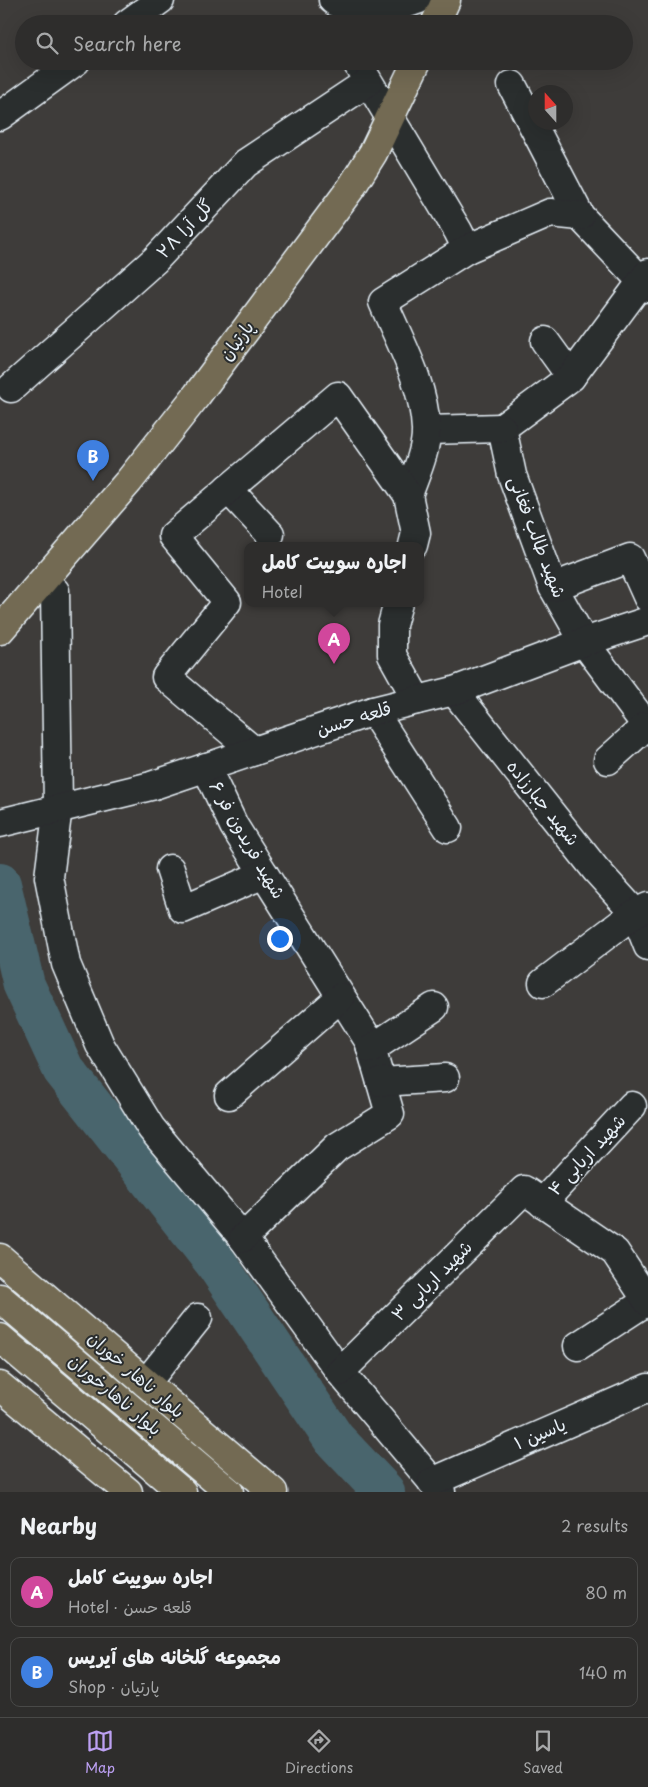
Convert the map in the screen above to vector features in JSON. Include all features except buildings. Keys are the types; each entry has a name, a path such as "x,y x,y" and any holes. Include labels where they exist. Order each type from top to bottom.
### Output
{"main road":[{"path":"438,15 446,0"},
{"name":"پارتیان","path":"0,630 25,599 88,530 197,395 351,188 373,153 413,70"},
{"name":"بلوار ناهار خوران","path":"0,1258 273,1492"},
{"name":"بلوار ناهارخوران","path":"0,1298 229,1492"},
{"name":"بلوار ناهارخوران","path":"0,1338 182,1492"},
{"path":"0,1386 128,1492"}],"street":[{"path":"139,15 160,0"},
{"path":"319,0 328,15"},
{"path":"334,0 343,8 380,13 417,0"},
{"path":"0,116 64,70"},
{"path":"362,72 458,231 466,249"},
{"name":"۲۸ گل آرا","path":"11,388 155,260 246,163 362,72"},
{"path":"427,430 502,428 571,377 646,280 580,216 512,85"},
{"path":"408,495 422,454 427,430 419,384 383,302 466,249 550,213 580,216"},
{"path":"545,340 571,377"},
{"path":"254,751 166,677 227,602 173,536 338,396 408,495 416,532 413,542"},
{"name":"شهید طالب فغانی","path":"502,428 512,475 553,587 584,642 647,727"},
{"path":"228,489 270,534"},
{"path":"553,587 630,558 648,598"},
{"path":"55,591 58,807 49,877 66,964 100,1045 151,1128 243,1238 340,1372 436,1487"},
{"path":"397,607 392,625 392,655 417,700"},
{"name":"قلعه حسن","path":"12,819 151,786 374,711 454,692 584,642 648,621"},
{"name":"شهید جبارزاده","path":"454,692 596,870 642,910"},
{"path":"374,711 448,828"},
{"path":"608,760 647,727"},
{"name":"شهید فریدون فر ۶","path":"206,767 234,826 369,1041 390,1114 337,1147 243,1238"},
{"path":"170,869 183,909 264,874"},
{"path":"543,983 642,910 648,946"},
{"path":"229,1096 341,997"},
{"path":"371,1049 434,1007"},
{"path":"381,1082 446,1078"},
{"name":"شهید اربابی ۴","path":"533,1197 632,1106"},
{"path":"533,1197 615,1252 645,1292 578,1346"},
{"name":"شهید اربابی ۳","path":"340,1372 533,1197"},
{"path":"146,1383 198,1318"},
{"name":"یاسین ۱","path":"436,1487 648,1388"}],"waterway":[{"path":"0,884 24,985 63,1069 216,1263 334,1439 384,1492"}],"place":[{"name":"مجموعه گلخانه های آیریس","path":"93,481"},
{"name":"اجاره سوییت کامل","path":"334,664"}]}
